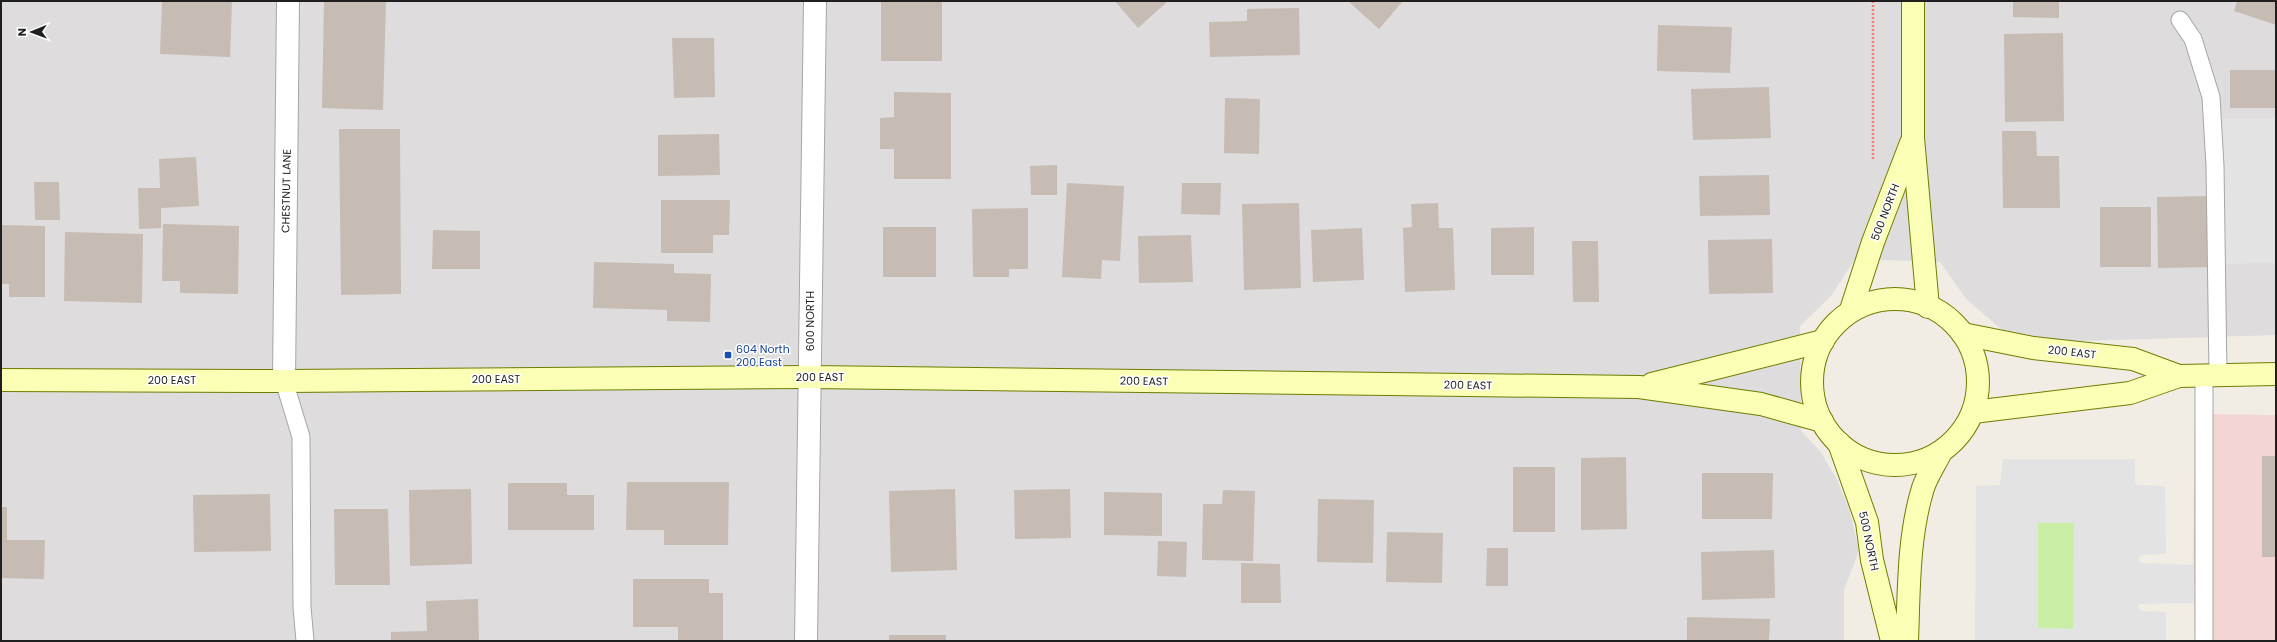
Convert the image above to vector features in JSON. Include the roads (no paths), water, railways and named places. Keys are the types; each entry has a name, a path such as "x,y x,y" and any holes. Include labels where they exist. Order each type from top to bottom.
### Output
{"main road":[{"name":"500 NORTH","path":"1913,1 1913,138 1928,307"},
{"name":"500 NORTH","path":"1852,310 1873,242 1913,138"},
{"path":"1891,299 1919,303 1928,307 1943,314 1963,334 1975,358 1979,386 1973,412 1960,436 1941,452 1914,464 1887,466 1861,459 1839,443 1822,421 1813,395 1814,368 1823,342 1841,320 1852,310 1891,299"},
{"name":"200 EAST","path":"1963,334 2033,348 2134,359 2179,376"},
{"name":"200 EAST","path":"1639,387 1823,342"},
{"name":"200 EAST","path":"1973,412 2130,393 2179,376 2211,374 2276,374"},
{"name":"200 EAST","path":"1,380 284,381 810,377 1639,387 1761,404 1822,421"},
{"name":"500 NORTH","path":"1839,443 1867,522 1872,560 1892,641"},
{"path":"1907,641 1910,561 1915,526 1924,487 1941,452"}],"street":[{"name":"CHESTNUT LANE","path":"284,381 288,1"},
{"name":"600 NORTH","path":"806,641 815,1"}],"lane":[{"path":"2180,20 2192,39 2211,97 2215,166 2204,641"},
{"path":"284,381 300,437 302,607 305,641"}],"place":[{"name":"604 North 200 East","path":"728,355"}]}
